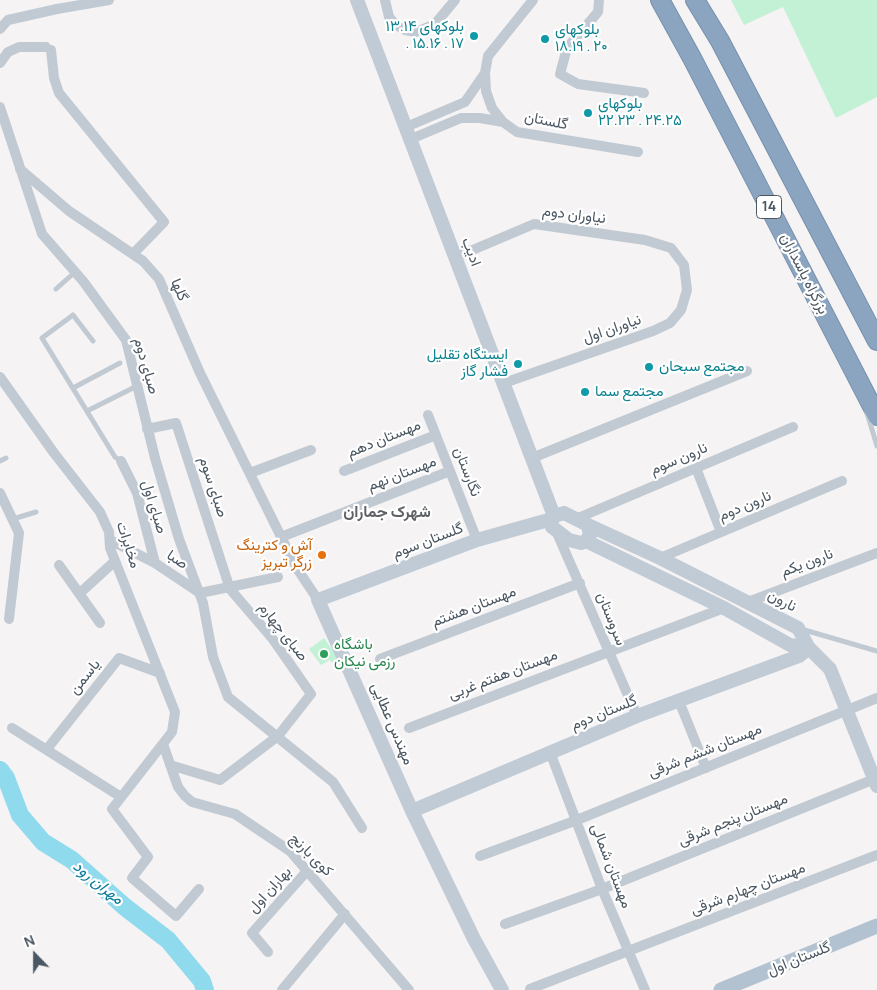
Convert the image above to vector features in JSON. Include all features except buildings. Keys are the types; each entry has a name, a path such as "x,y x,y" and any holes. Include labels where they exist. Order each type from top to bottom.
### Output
{"highway":[{"name":"بزرگراه پاسداران","path":"660,0 692,58 877,416"},
{"name":"14","path":"695,0 720,41 877,341"}],"main road":[{"name":"گلستان اول","path":"721,990 877,926"}],"street":[{"path":"0,29 8,20 109,0"},
{"name":"ادیب","path":"357,0 504,383 553,517 552,527 557,533"},
{"path":"385,0 389,17 396,25 405,30 416,32 435,24 455,0"},
{"name":"گلستان","path":"533,0 488,56 485,74 486,91 492,108 503,122 517,132 638,152"},
{"path":"598,0 598,12 567,48 560,74 578,84 644,93"},
{"path":"0,62 8,52 18,47 48,48 59,93 164,222 132,254"},
{"path":"409,133 457,107 472,94 485,74"},
{"name":"صبای دوم","path":"0,107 4,131 20,168 42,234 76,272 126,340 147,429 179,539 200,593 213,657 228,697 333,782 362,828"},
{"path":"409,133 461,118 480,118 503,122"},
{"name":"گلها","path":"20,168 69,211 143,260 159,278 200,373 250,473"},
{"name":"نیاوران دوم","path":"456,257 534,224 646,240 671,248 684,265"},
{"name":"نیاوران اول","path":"504,383 653,331 670,322 681,310 687,290 684,265"},
{"path":"532,458 747,371"},
{"name":"مخابرات","path":"0,377 54,453 100,512 109,532 115,561 175,712 172,732 121,797"},
{"name":"نگارستان","path":"428,415 477,540"},
{"name":"صبای سوم","path":"147,429 176,423 230,589"},
{"name":"نارون سوم","path":"583,522 696,468 793,427"},
{"name":"مهستان دهم","path":"344,471 436,435"},
{"path":"250,473 312,450"},
{"name":"صبای اول","path":"121,461 137,493 155,563"},
{"path":"696,468 721,532"},
{"name":"مهستان نهم","path":"281,537 450,471"},
{"name":"مهندس عطایی","path":"250,473 296,567 318,600 412,811 474,939 502,990"},
{"name":"نارون دوم","path":"660,558 842,481"},
{"path":"0,493 3,509 12,519 19,533 9,619"},
{"name":"نارون","path":"553,517 564,513 660,558 798,628 809,648 830,669 845,710 876,781"},
{"name":"گلستان سوم","path":"318,600 477,540 553,517"},
{"path":"583,522 590,535 586,541"},
{"path":"557,533 576,542 586,541 724,608 790,645 809,648"},
{"name":"سروستان","path":"557,533 637,716"},
{"name":"صبا","path":"110,540 155,563 200,593"},
{"name":"نارون یکم","path":"748,602 877,553"},
{"path":"80,593 115,561"},
{"path":"59,565 100,623"},
{"path":"200,593 230,589 278,577"},
{"name":"مهستان هشتم","path":"380,659 580,583"},
{"name":"صبای چهارم","path":"230,589 272,638 312,694 278,736"},
{"name":"مهستان هفتم غربی","path":"409,728 724,608"},
{"name":"گلستان دوم","path":"412,811 637,716 798,656 809,648"},
{"name":"یاسمن","path":"46,749 119,658 160,673"},
{"name":"مهستان ششم شرقی","path":"480,856 577,820 877,698"},
{"path":"679,701 706,768"},
{"path":"12,728 121,797 112,809 148,857 132,878 176,916 199,889"},
{"path":"170,765 220,780 278,736"},
{"name":"کوی بارنج","path":"164,744 178,787 185,796 192,802 235,814 290,851 346,914 409,990"},
{"name":"مهستان شمالی","path":"550,752 602,889 645,990"},
{"name":"مهستان پنجم شرقی","path":"505,924 602,889 876,781"},
{"name":"مهستان چهارم شرقی","path":"530,989 877,855"},
{"name":"بهاران اول","path":"268,952 252,933 307,871"},
{"path":"282,990 346,914"}],"lane":[{"path":"56,289 76,272"},
{"path":"93,342 74,315 42,338 115,457 121,461"},
{"path":"73,388 120,363"},
{"path":"854,372 877,446"},
{"path":"87,411 137,386"},
{"path":"0,461 6,458"},
{"path":"12,519 36,512"},
{"path":"798,628 877,651"}],"green space":[{"path":"731,0 877,0 877,97 836,118 783,7 744,25"},
{"name":"باشگاه رزمی نیکان","path":"324,638 339,659 332,663 330,660 321,665 309,649"}],"waterway":[{"name":"مهران رود","path":"0,770 6,778 20,815 43,842 72,860 125,907 168,940 202,981 205,990"}],"place":[{"name":"بلوکهای ۱۳.۱۴ . ۱۵.۱۶ . ۱۷","path":"474,36"},
{"name":"بلوکهای ۱۸.۱۹ . ۲۰","path":"545,39"},
{"name":"بلوکهای ۲۲.۲۳ . ۲۴.۲۵","path":"588,113"},
{"name":"ایستگاه تقلیل فشار گاز","path":"518,364"},
{"name":"مجتمع سبحان","path":"649,367"},
{"name":"مجتمع سما","path":"585,392"},
{"name":"آش و کترینگ زرگر تبریز","path":"322,555"},
{"name":"باشگاه رزمی نیکان","path":"324,654"}],"district":[{"name":"شهرک جماران","path":"387,513"}]}
